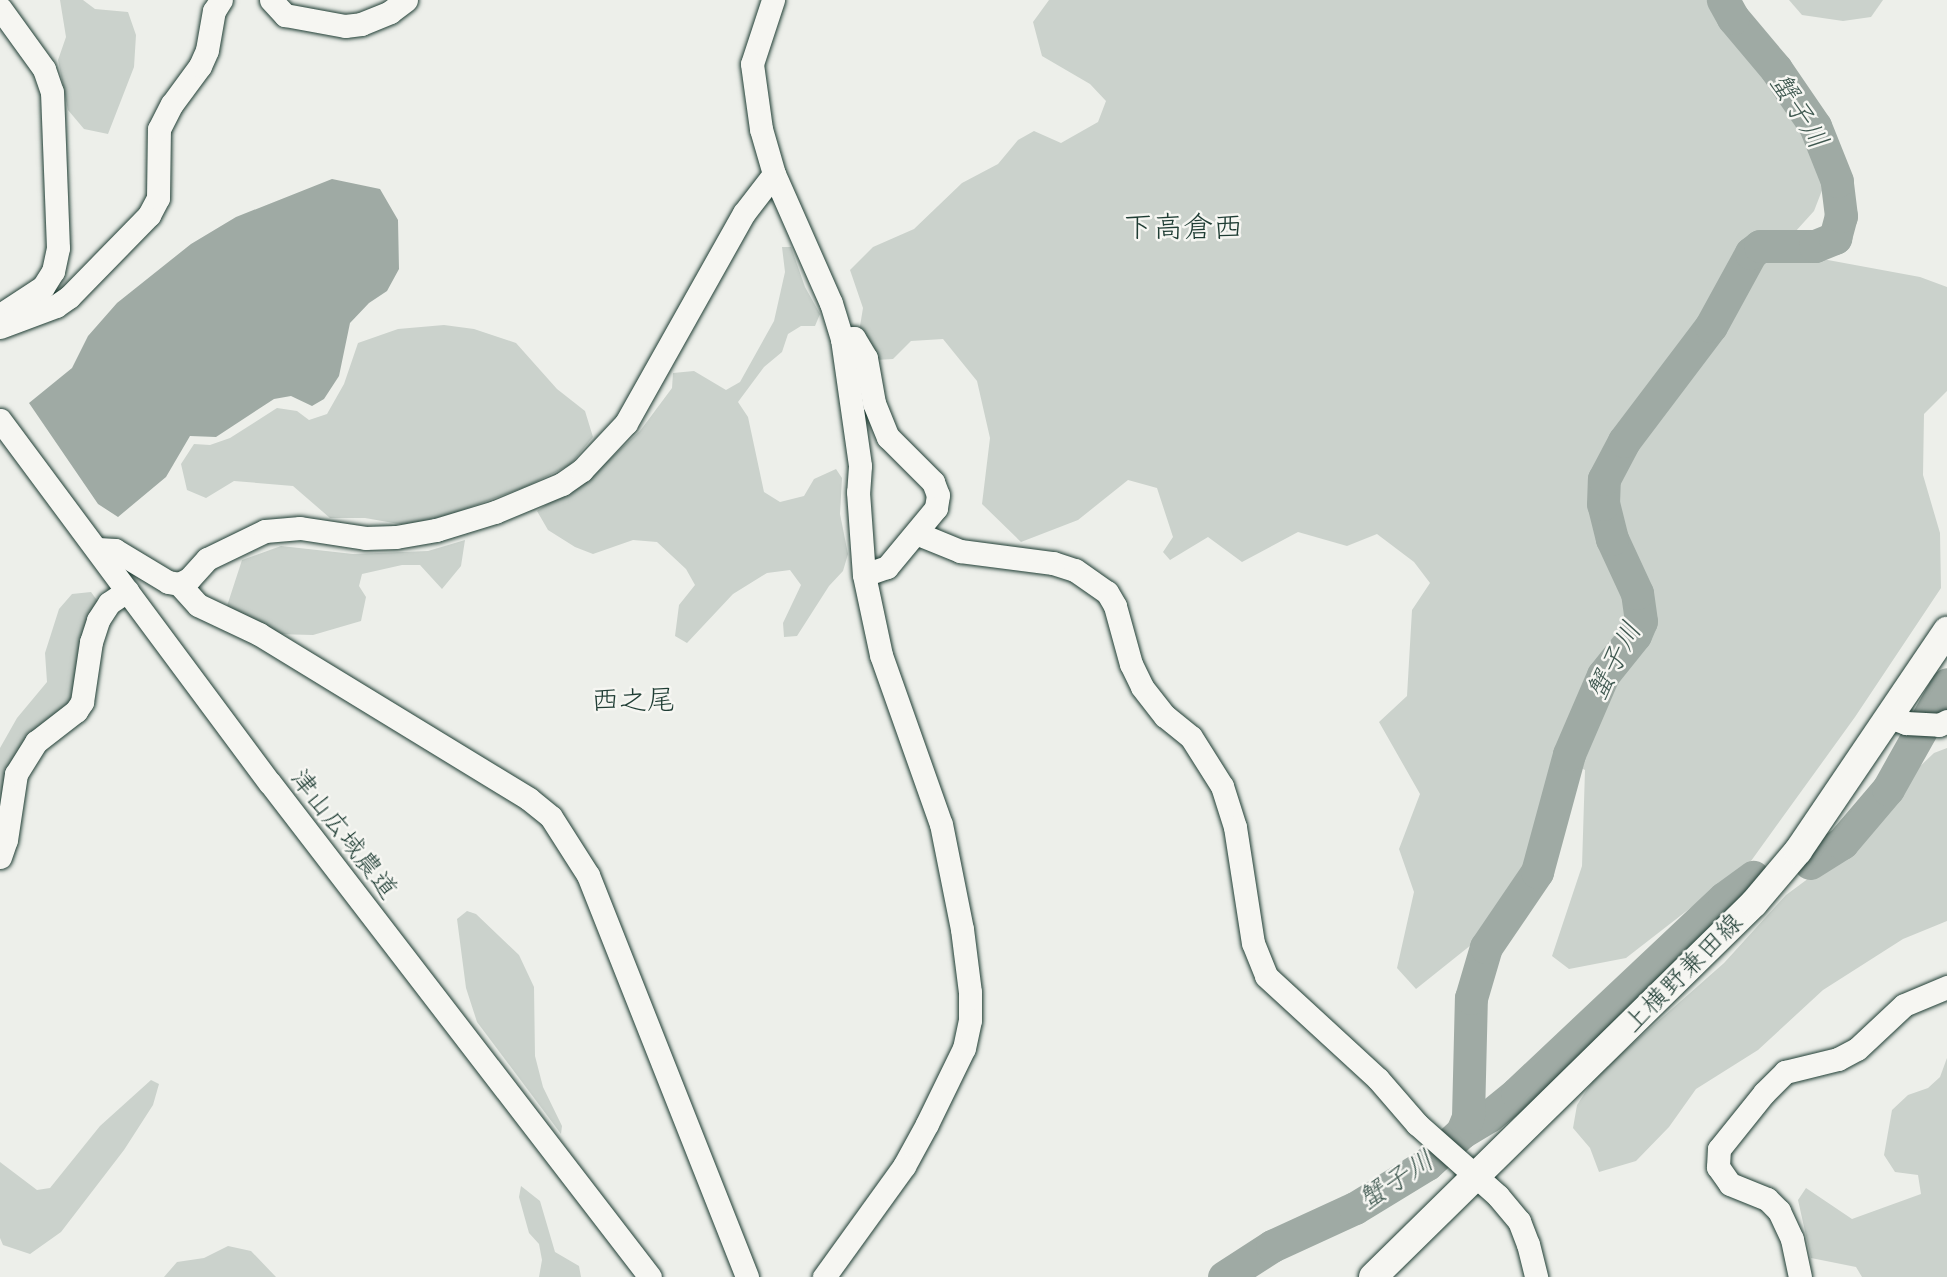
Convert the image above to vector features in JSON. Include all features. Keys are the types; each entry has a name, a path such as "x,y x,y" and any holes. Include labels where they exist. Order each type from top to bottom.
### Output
{"main road":[{"name":"上横野兼田線","path":"1373,1277 1754,903 1898,720 1947,631"}],"street":[{"path":"0,327 62,302 149,215 158,198 159,129 172,104 200,66 207,50 214,10 221,0"},
{"path":"271,0 285,15 345,26 371,20 406,0"},
{"path":"773,0 752,64 761,129 774,174 831,303 842,340 860,466 858,492 864,575 881,655 941,824 962,929 971,1020 964,1048 904,1166 824,1277"},
{"path":"0,8 39,61 52,92 58,248 53,271 43,287 0,315"},
{"path":"98,550 115,550 167,582 179,584 189,579 207,559 265,531 300,528 365,538 396,537 436,530 495,512 562,484 582,470 625,423 744,213 760,188 774,174"},
{"path":"842,340 853,338 866,358 874,403 888,437 933,482 938,495 936,508 887,567 864,575"},
{"name":"津山広域農道","path":"0,420 270,783 650,1277"},
{"path":"916,533 960,551 1053,563 1075,570 1107,592 1115,606 1131,664 1142,687 1165,716 1191,737 1222,786 1235,827 1253,943 1266,976 1378,1079 1433,1139 1477,1176 1519,1221 1536,1277"},
{"path":"179,584 198,604 269,640 529,799 551,817 589,875 747,1277"},
{"path":"0,857 6,840 16,774 36,742 76,711 82,702 91,642 98,620 109,603 127,591"},
{"path":"1898,720 1943,723"},
{"path":"1800,1277 1792,1239 1779,1211 1767,1199 1730,1184 1718,1167 1719,1149 1785,1072 1857,1049 1904,1005 1947,987"}],"shaded area":[{"path":"60,0 83,0 95,9 128,12 136,35 134,67 108,134 84,129 68,110 58,60 66,37"},
{"path":"1049,0 1717,0 1728,23 1766,69 1809,133 1826,180 1814,211 1795,232 1817,258 1920,277 1947,287 1947,391 1924,414 1923,475 1940,533 1941,588 1855,717 1751,861 1626,958 1569,969 1552,956 1582,866 1585,770 1558,756 1536,841 1520,880 1481,937 1416,989 1397,968 1414,892 1399,849 1420,794 1379,722 1407,696 1412,610 1430,583 1414,562 1377,534 1347,546 1298,532 1242,562 1208,537 1170,560 1163,552 1173,537 1157,488 1128,480 1078,520 1021,542 982,504 990,438 977,381 943,339 911,341 893,359 876,360 859,332 863,308 850,270 873,247 914,229 962,183 998,164 1018,140 1034,131 1061,143 1098,122 1106,101 1090,84 1042,56 1033,22"},
{"path":"1789,0 1883,0 1871,17 1843,21 1802,15"},
{"path":"332,179 380,189 398,220 399,269 387,291 369,303 350,323 339,376 324,399 312,406 291,396 274,399 216,437 190,436 166,477 118,517 98,504 29,403 72,368 88,336 117,303 191,244 236,217"},
{"path":"782,247 791,247 805,287 820,314 815,326 801,326 788,334 782,352 764,367 738,402 748,417 764,492 780,502 804,496 814,479 836,469 842,478 840,514 848,554 843,571 829,586 797,636 784,637 783,623 801,585 790,570 767,573 733,594 687,643 675,636 679,605 695,585 686,569 657,542 633,540 593,554 575,547 548,530 537,511 602,466 640,431 672,388 673,373 694,371 726,390 740,382 774,321 785,272"},
{"path":"444,325 474,329 516,343 557,389 585,411 593,437 570,465 525,487 449,515 405,525 365,518 330,518 293,486 234,481 206,498 187,490 181,464 194,444 210,445 230,438 277,408 297,411 309,420 327,414 344,384 358,343 398,329"},
{"path":"465,540 461,566 442,589 420,565 402,565 362,574 359,586 366,597 361,621 313,635 275,634 227,606 242,560 281,546 353,554 428,551"},
{"path":"91,592 99,603 83,629 75,685 68,707 36,732 0,831 0,748 17,718 47,682 45,653 59,609 72,594"},
{"path":"1947,748 1947,921 1903,939 1823,990 1758,1050 1696,1089 1669,1127 1636,1161 1599,1172 1590,1148 1573,1128 1577,1105 1596,1076 1724,963 1786,895 1836,858 1877,821 1915,771 1934,753"},
{"path":"467,911 476,914 519,955 534,987 535,1056 543,1087 562,1126 561,1134 477,1022 466,988 457,919"},
{"path":"1947,1058 1947,1277 1862,1277 1856,1267 1811,1258 1798,1200 1806,1188 1852,1219 1921,1194 1918,1175 1895,1172 1884,1155 1892,1110 1908,1095 1928,1088 1940,1077"},
{"path":"151,1080 159,1084 153,1105 124,1150 61,1232 30,1254 3,1245 0,1238 0,1162 37,1190 50,1188 100,1126"},
{"path":"521,1186 540,1201 555,1252 579,1266 581,1277 539,1277 542,1260 539,1244 529,1233 519,1197"},
{"path":"228,1246 251,1251 276,1277 164,1277 177,1262 204,1258"}],"waterway":[{"name":"蟹子川","path":"1224,1277 1272,1246 1355,1208 1427,1164 1462,1132 1468,1117 1471,998 1486,947 1537,872 1569,754 1603,675 1635,635 1641,621 1637,593 1612,539 1603,504 1604,479 1624,441 1711,326 1751,253 1760,246 1815,246 1835,238 1841,216 1837,181 1815,126 1776,69 1733,18 1723,0"},
{"path":"1810,863 1842,843 1888,789 1947,684"},
{"path":"1462,1132 1489,1116 1517,1093 1724,898 1753,877"}],"district":[{"name":"下高倉西","path":"1183,227"},
{"name":"西之尾","path":"633,700"}]}
